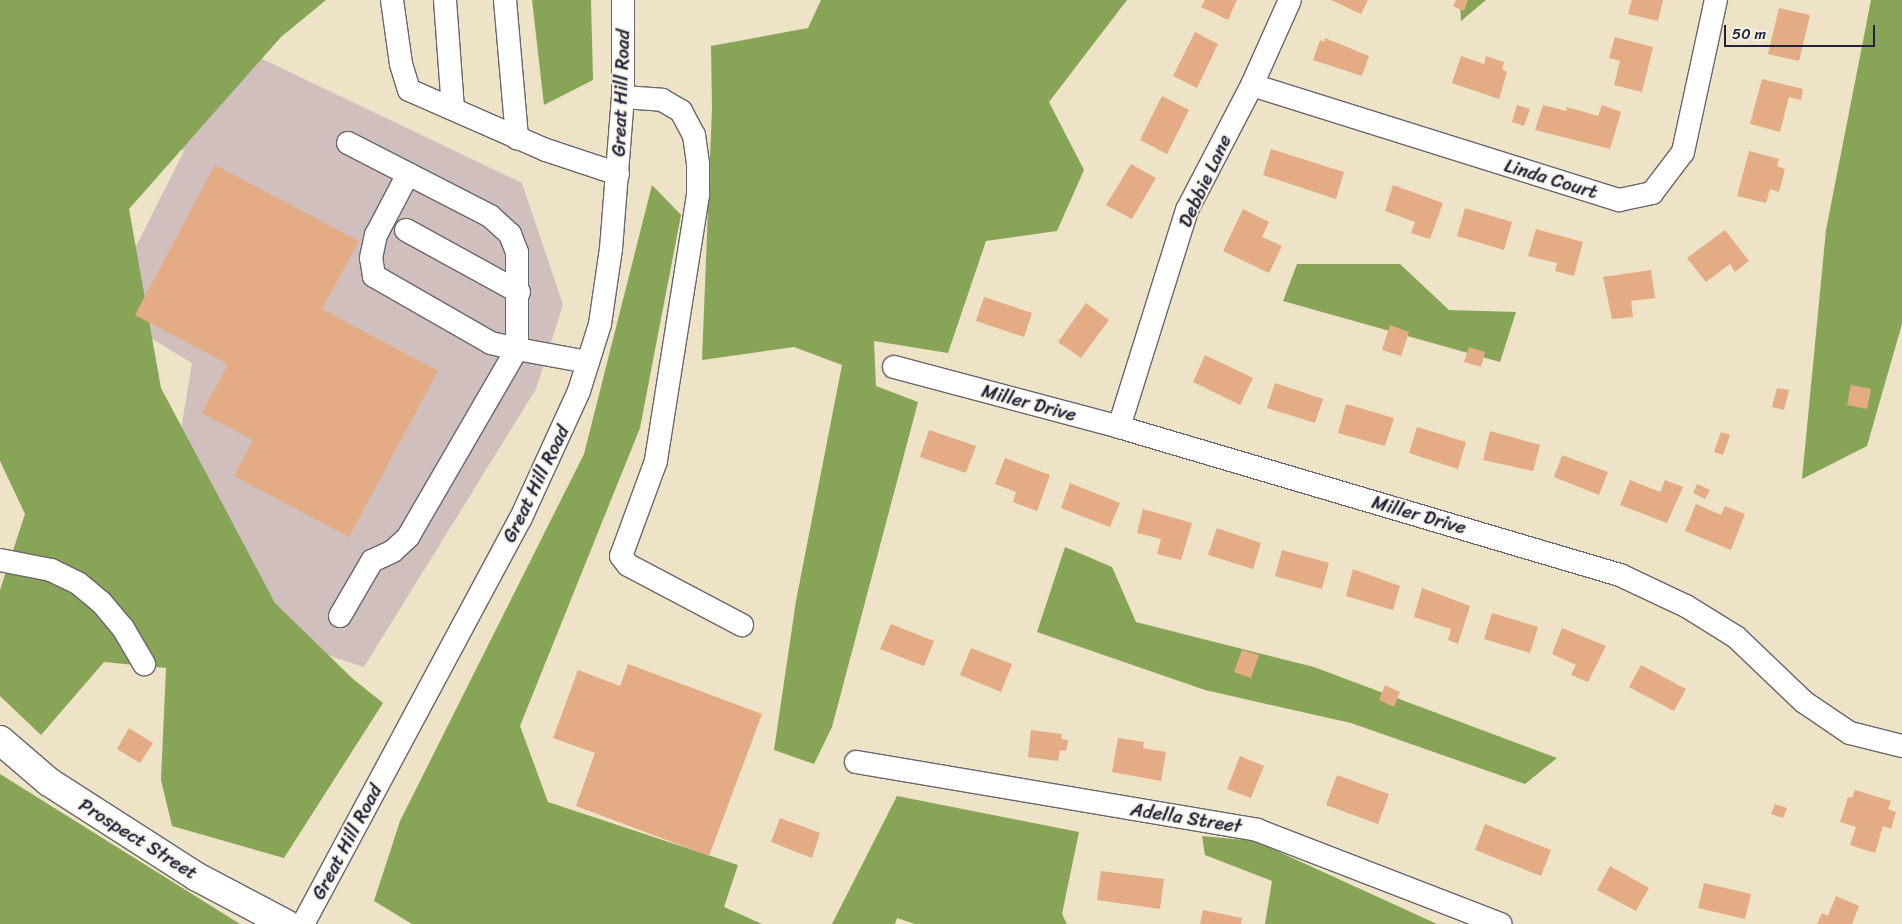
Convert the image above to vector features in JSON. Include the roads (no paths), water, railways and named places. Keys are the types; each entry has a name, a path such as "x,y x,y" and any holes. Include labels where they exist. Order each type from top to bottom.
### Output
{"main road":[{"name":"Prospect Street","path":"0,740 57,787 197,877 286,924"}],"street":[{"path":"392,0 401,64 410,90 517,138 618,174"},
{"path":"445,0 453,109"},
{"path":"505,0 517,138"},
{"name":"Great Hill Road","path":"303,924 520,520 568,420 588,362 601,315 618,174 623,97 623,0"},
{"name":"Debbie Lane","path":"1119,427 1187,210 1252,85 1290,0"},
{"name":"Linda Court","path":"1252,85 1619,200 1652,193 1684,152 1716,0"},
{"path":"623,97 662,100 681,111 694,135 698,172 698,195 656,461 621,556 628,565 742,625"},
{"path":"340,616 372,561 393,551 408,537 517,349 519,292 517,252 510,234 490,216 348,144"},
{"path":"408,174 376,235 371,258 374,276 491,343 588,362"},
{"path":"406,230 519,292"},
{"name":"Miller Drive","path":"894,367 1119,427 1620,575 1686,606 1736,637 1804,702 1850,733 1902,746"},
{"path":"0,560 16,561 51,570 78,583 101,602 123,628 144,664"},
{"name":"Adella Street","path":"856,762 1258,830 1501,924"}]}
